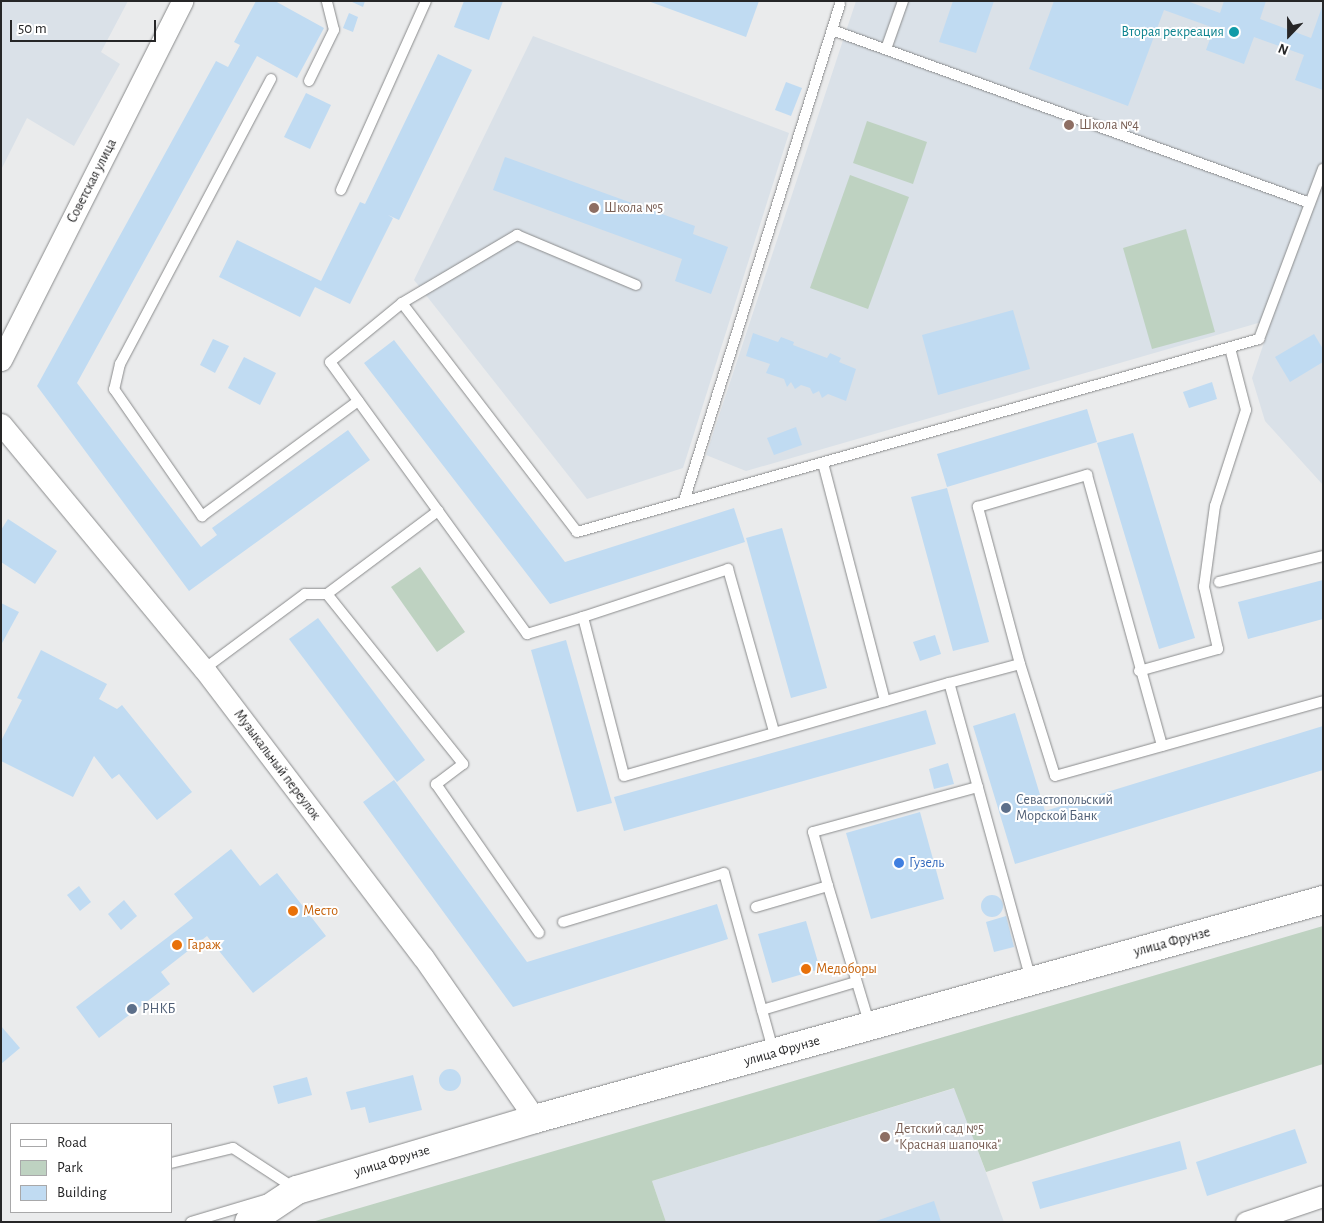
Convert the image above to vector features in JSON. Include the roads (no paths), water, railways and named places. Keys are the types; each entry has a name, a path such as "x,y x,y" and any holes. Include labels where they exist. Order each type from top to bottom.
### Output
{"main road":[{"name":"улица Фрунзе","path":"249,1222 297,1190 535,1119 1323,900"}],"street":[{"name":"Советская улица","path":"1,360 182,1"},
{"name":"Музыкальный переулок","path":"1,424 204,669 423,957 535,1119"},
{"path":"1246,1222 1323,1196"}],"lane":[{"path":"309,81 334,30 327,1"},
{"path":"341,190 426,1"},
{"path":"886,49 903,1"},
{"path":"684,501 832,30 838,2"},
{"path":"832,30 1310,203"},
{"path":"271,79 120,364 114,389 202,516 358,401"},
{"path":"402,303 577,532 1259,339 1323,169"},
{"path":"636,285 517,234 402,303 330,362 527,634 728,569 774,732"},
{"path":"1139,671 1218,649 1204,587 1215,506 1246,410 1230,348"},
{"path":"823,463 884,701"},
{"path":"1162,746 1139,671 1087,475 978,507 1020,664 1055,776 1162,746 1323,700"},
{"path":"204,669 305,594 326,594 438,511"},
{"path":"1219,582 1323,556"},
{"path":"326,594 462,764 436,784 539,933"},
{"path":"583,616 624,776 774,732 1020,664"},
{"path":"950,683 1031,981"},
{"path":"870,1027 813,832 978,787"},
{"path":"563,922 724,873 774,1054"},
{"path":"756,907 828,886"},
{"path":"762,1010 856,982"},
{"path":"172,1163 233,1148 297,1190"},
{"path":"191,1222 297,1190"}],"place":[{"name":"Вторая рекреация","path":"1234,32"},
{"name":"Школа №4","path":"1069,125"},
{"name":"Школа №5","path":"594,208"},
{"name":"Севастопольский Морской Банк","path":"1006,808"},
{"name":"Гузель","path":"899,863"},
{"name":"Место","path":"293,911"},
{"name":"Гараж","path":"177,945"},
{"name":"Медоборы","path":"806,969"},
{"name":"РНКБ","path":"132,1009"},
{"name":"Детский сад №5 \"Красная шапочка\"","path":"885,1137"}]}
